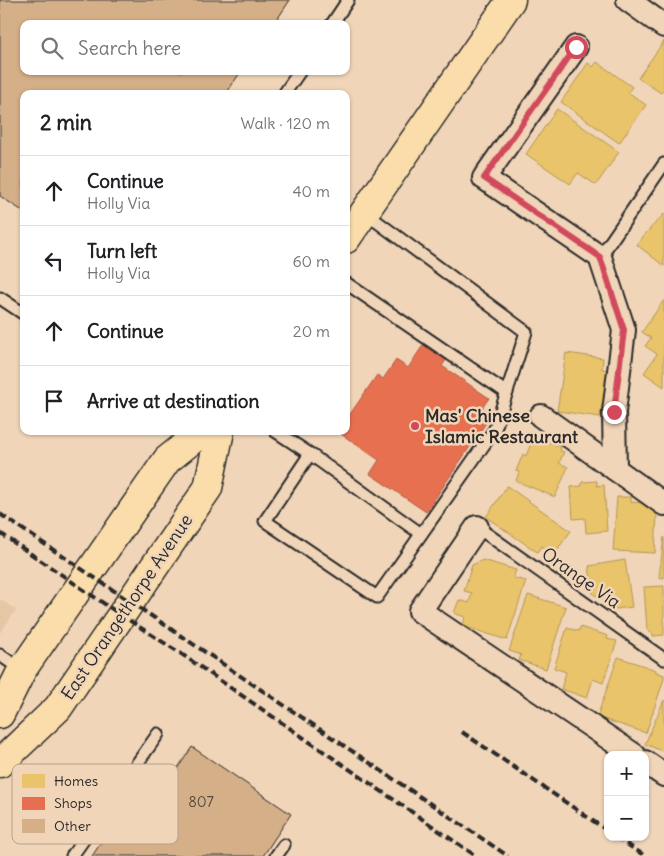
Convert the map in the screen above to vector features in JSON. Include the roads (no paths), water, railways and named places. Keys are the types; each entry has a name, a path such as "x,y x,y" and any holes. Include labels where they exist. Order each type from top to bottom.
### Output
{"main road":[{"path":"350,233 511,0"},
{"path":"0,714 22,670 167,460 198,435"},
{"name":"East Orangethorpe Avenue","path":"0,763 58,708 208,488 219,435"}],"street":[{"path":"628,0 664,26"},
{"path":"576,47 484,178 600,257 624,330 614,412 614,468"},
{"path":"541,416 664,504"},
{"path":"477,527 420,611 628,751"},
{"path":"649,765 664,774"}],"lane":[{"path":"335,20 348,0"},
{"path":"287,90 297,75"},
{"path":"600,257 664,164"},
{"path":"310,454 265,521 377,597 495,429 526,332 364,212"},
{"path":"350,286 507,393"},
{"path":"0,298 20,311"},
{"path":"281,435 421,534"},
{"name":"Orange Via","path":"477,527 664,658"},
{"path":"0,655 22,670"},
{"path":"137,764 158,734"},
{"path":"72,856 80,844"},
{"path":"276,856 284,845"}],"railway":[{"path":"0,514 508,856"},
{"path":"0,533 180,653 476,856"},
{"path":"462,732 604,828"},
{"path":"622,841 645,856"}],"place":[{"name":"Mas' Chinese Islamic Restaurant","path":"415,426"}]}
